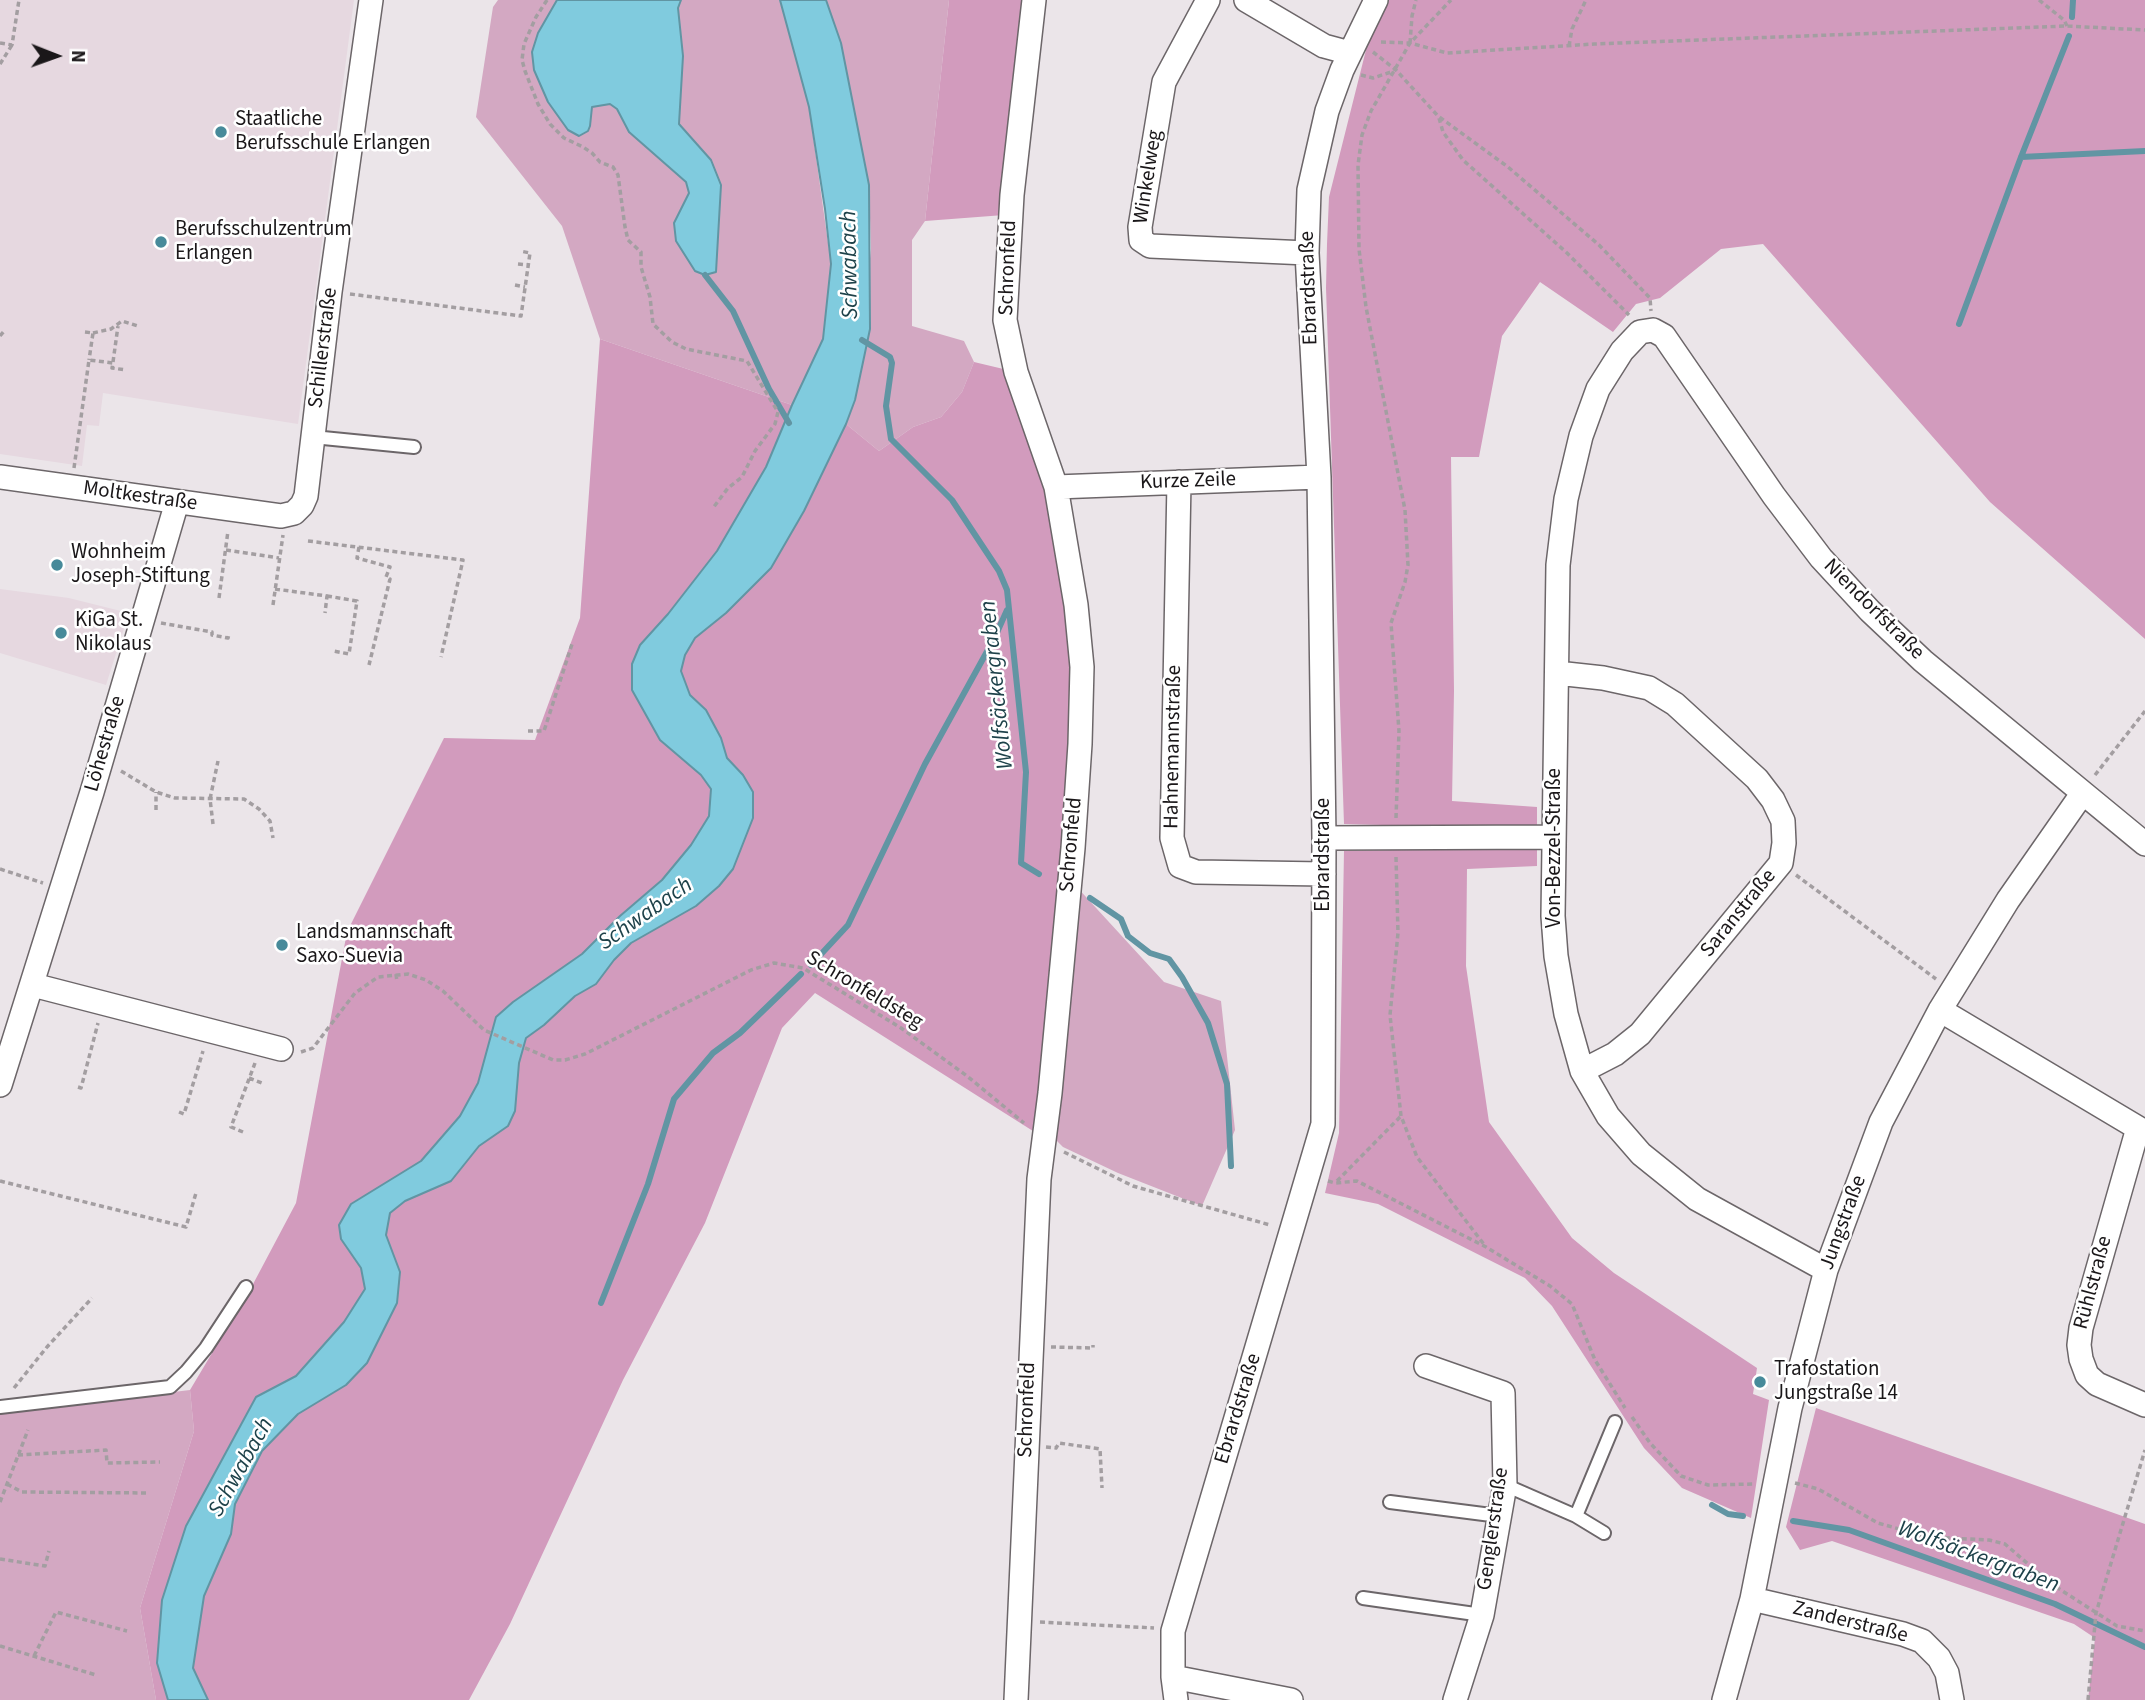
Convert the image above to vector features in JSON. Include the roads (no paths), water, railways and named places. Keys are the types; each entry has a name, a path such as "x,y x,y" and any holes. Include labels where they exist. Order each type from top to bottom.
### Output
{"street":[{"name":"Schillerstraße","path":"281,516 295,513 306,496 330,292 371,0"},
{"name":"Schronfeld","path":"1016,1700 1039,1179 1051,1093 1073,848 1082,680 1076,605 1056,487 1016,372 1005,320 1012,195 1034,0"},
{"name":"Winkelweg","path":"1208,0 1164,82 1140,227 1141,240 1150,246 1307,253"},
{"path":"1246,0 1346,62"},
{"name":"Ebrardstraße","path":"1174,1689 1173,1631 1323,1124 1324,838 1319,477 1307,253 1308,190 1327,111 1346,62 1376,0"},
{"name":"Von-Bezzel-Straße","path":"1653,330 1640,332 1622,351 1598,389 1581,436 1566,499 1558,565 1553,916 1556,956 1566,1014 1583,1071 1608,1116 1633,1145 1697,1199 1826,1270"},
{"name":"Niendorfstraße","path":"1653,330 1664,335 1774,496 1821,558 1853,593 1923,661 2145,844"},
{"name":"Moltkestraße","path":"0,477 281,516"},
{"name":"Kurze Zeile","path":"1056,487 1319,477"},
{"name":"Hahnemannstraße","path":"1179,482 1172,838 1180,866 1196,872 1324,874"},
{"name":"Löhestraße","path":"1,1081 33,985 177,502"},
{"name":"Saranstraße","path":"1557,673 1603,678 1649,688 1675,704 1758,779 1773,800 1783,821 1781,863 1640,1034 1615,1054 1583,1071"},
{"name":"Jungstraße","path":"1724,1700 1752,1599 1790,1408 1826,1270 1881,1122 1945,1000 2008,900 2082,794"},
{"path":"1324,838 1554,837"},
{"path":"33,985 271,1047"},
{"name":"Rühlstraße","path":"1945,1000 2141,1130 2078,1345 2087,1375 2098,1384 2145,1405"},
{"name":"Genglerstraße","path":"1426,1366 1503,1393 1505,1485 1482,1615 1455,1700"},
{"name":"Zanderstraße","path":"1752,1599 1903,1634 1922,1641 1939,1658 1947,1673 1952,1700"},
{"path":"1174,1689 1291,1700"}],"lane":[{"path":"313,437 414,447"},
{"path":"4,1402 170,1387 206,1348 246,1287"},
{"path":"1576,1516 1615,1422"},
{"path":"1505,1485 1576,1516 1604,1533"},
{"path":"1390,1502 1499,1516"},
{"path":"1363,1598 1482,1615"}],"water":[{"path":"557,0 681,0 678,8 683,56 679,124 711,160 721,185 716,272 705,275 695,271 676,241 674,223 689,193 686,182 629,132 617,109 610,104 592,107 588,131 579,136 568,130 548,102 534,70 532,52 538,33"},
{"name":"Schwabach","path":"780,0 826,0 841,43 869,185 870,329 855,400 804,511 771,568 726,613 695,638 685,655 681,671 690,695 706,710 721,738 727,758 743,775 753,792 753,818 733,869 719,886 696,906 631,943 596,984 575,996 526,1038 519,1063 515,1111 508,1126 479,1146 451,1181 405,1201 390,1213 386,1235 400,1272 397,1303 367,1363 346,1385 298,1414 262,1451 235,1504 231,1534 204,1596 193,1668 208,1700 168,1700 157,1663 162,1600 186,1526 256,1397 296,1376 344,1322 365,1289 361,1268 341,1239 339,1225 351,1204 421,1161 460,1116 478,1083 496,1017 582,954 662,880 691,845 709,816 711,789 701,775 660,740 632,690 632,664 640,645 717,551 766,467 823,339 831,264 825,209 809,107"}],"waterway":[{"path":"2072,17 2073,0"},
{"path":"1959,324 2069,36"},
{"path":"2021,157 2145,151"},
{"path":"705,275 733,311 769,389 789,423"},
{"name":"Wolfsäckergraben","path":"862,340 890,357 892,363 886,406 891,439 952,500 999,571 1007,590 1026,772 1021,863 1039,874"},
{"path":"811,965 848,925 925,764 1007,610"},
{"name":"Wolfsäckergraben","path":"1090,898 1121,919 1128,936 1150,953 1169,959 1208,1023 1227,1084 1231,1166"},
{"path":"601,1303 648,1184 674,1099 713,1053 740,1033 801,974"},
{"name":"Wolfsäckergraben","path":"1712,1505 1728,1514 1743,1516"},
{"name":"Wolfsäckergraben","path":"1793,1521 1849,1530 2055,1604 2145,1647"}],"place":[{"name":"Staatliche Berufsschule Erlangen","path":"221,132"},
{"name":"Berufsschulzentrum Erlangen","path":"161,242"},
{"name":"Wohnheim Joseph-Stiftung","path":"57,565"},
{"name":"KiGa St. Nikolaus","path":"61,633"},
{"name":"Landsmannschaft Saxo-Suevia","path":"282,945"},
{"name":"Trafostation Jungstraße 14","path":"1760,1382"}]}
